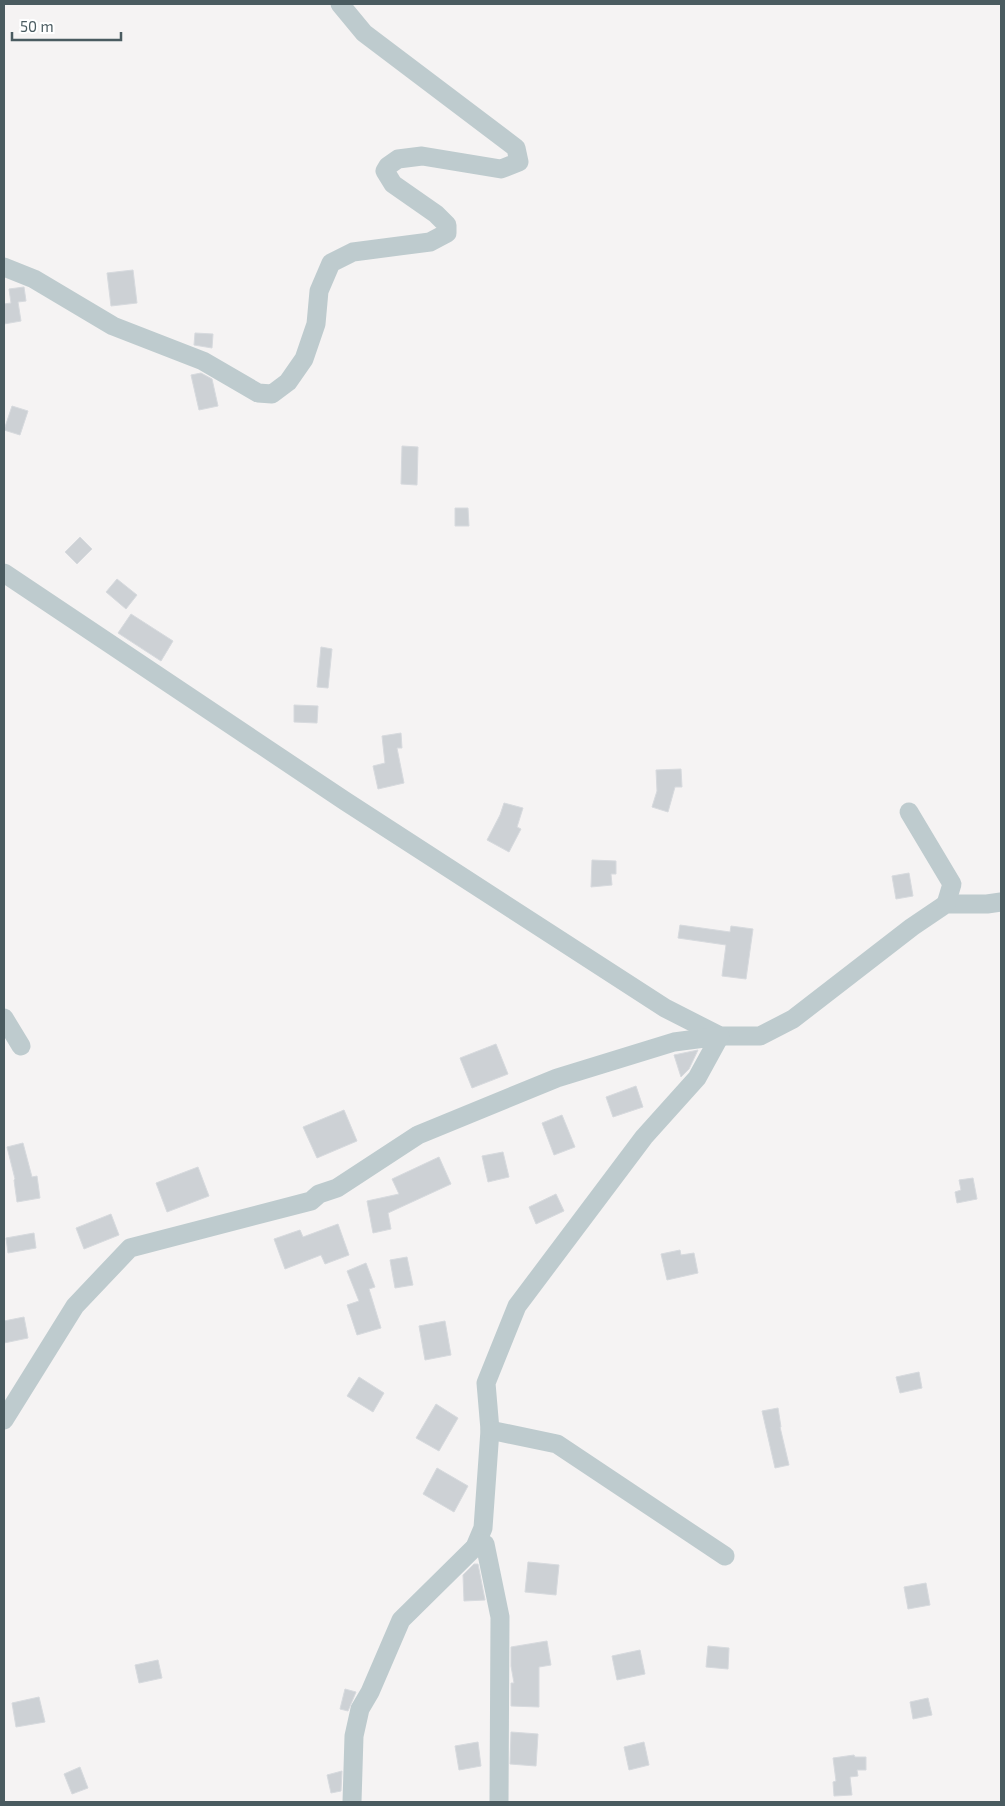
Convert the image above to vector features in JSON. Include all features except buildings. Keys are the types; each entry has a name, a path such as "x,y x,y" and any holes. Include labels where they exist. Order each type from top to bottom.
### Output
{"street":[{"path":"4,267 34,279 113,326 204,361 258,392 272,394 288,382 304,358 316,324 319,292 331,263 353,252 430,242 447,233 447,225 436,214 392,184 385,171 388,166 398,159 422,156 501,169 520,162 516,148 364,33 340,4"},
{"path":"4,573 345,801 665,1008 720,1036"},
{"path":"909,812 952,884 946,904"},
{"path":"4,1420 75,1306 130,1248 311,1201 319,1194 337,1188 418,1135 557,1078 674,1042 720,1036 760,1036 793,1019 912,927 946,904 1001,902"},
{"path":"4,1018 21,1046"},
{"path":"352,1802 354,1736 360,1709 370,1692 401,1620 475,1547 483,1528 490,1430 486,1383 517,1306 644,1137 697,1078 720,1036"},
{"path":"490,1430 557,1444 725,1556"},
{"path":"475,1547 485,1544 500,1617 499,1802"}]}
